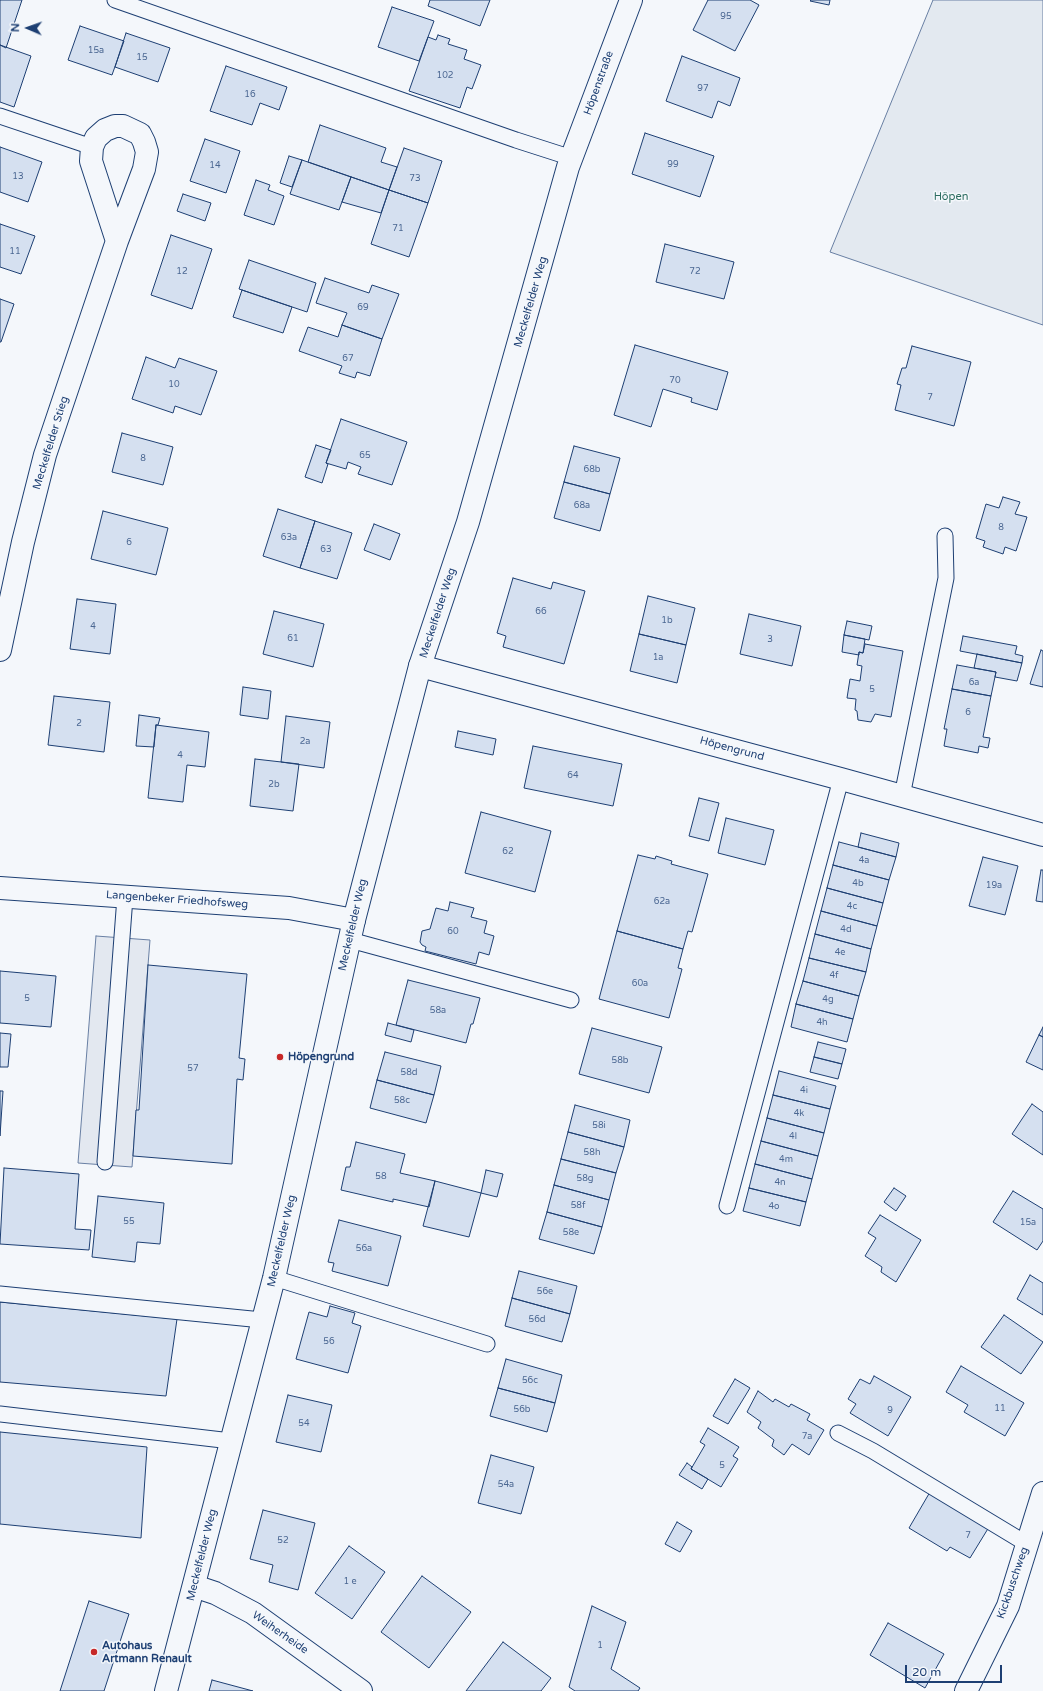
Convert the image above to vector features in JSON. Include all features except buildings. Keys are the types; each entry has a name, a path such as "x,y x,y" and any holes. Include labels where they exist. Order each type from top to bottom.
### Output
{"street":[{"name":"Höpenstraße","path":"570,162 630,0"},
{"name":"Meckelfelder Stieg","path":"0,650 23,542 45,455 117,241 144,169 147,152 140,134 133,129 123,126 115,126 105,130 96,138 92,147"},
{"path":"92,147 91,161 117,241"},
{"name":"Meckelfelder Weg","path":"166,1691 274,1278 352,930 420,666 468,522 570,162"},
{"name":"Höpengrund","path":"420,666 1043,835"},
{"name":"Langenbeker Friedhofsweg","path":"0,888 289,908 352,930"},
{"name":"Kickbuschweg","path":"966,1691 1008,1606 1043,1493"},
{"name":"Weiherheide","path":"194,1586 215,1593 253,1613 361,1691"}],"lane":[{"path":"115,0 509,138 570,162"},
{"path":"0,116 92,147"},
{"path":"902,796 946,578 944,536"},
{"path":"727,1206 841,779"},
{"path":"105,1162 126,897"},
{"path":"352,930 572,1000"},
{"path":"274,1278 487,1344"},
{"path":"0,1294 262,1320"},
{"path":"0,1414 231,1441"},
{"path":"838,1433 873,1451 1027,1544"}],"green space":[{"name":"Höpen","path":"933,0 1043,0 1043,325 830,252"}],"shaded area":[{"path":"96,936 150,940 132,1167 78,1163"}],"place":[{"name":"Höpengrund","path":"280,1057"},
{"name":"Autohaus Artmann Renault","path":"94,1652"}]}
